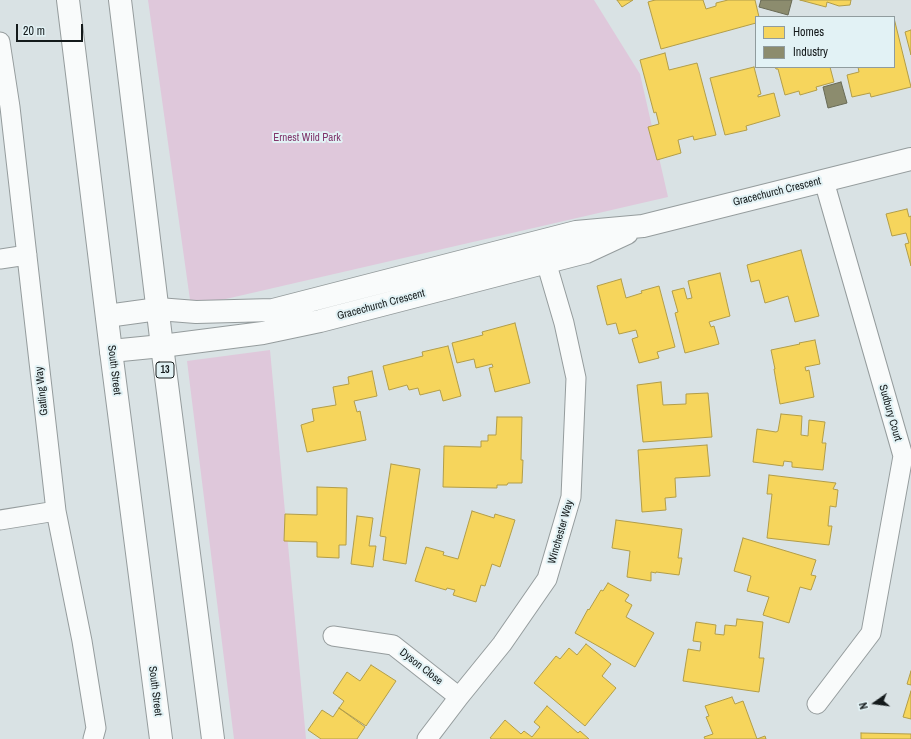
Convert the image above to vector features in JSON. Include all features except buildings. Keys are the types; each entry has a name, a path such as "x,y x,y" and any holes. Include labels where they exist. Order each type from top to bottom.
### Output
{"main road":[{"name":"South Street","path":"68,0 161,739"},
{"name":"13","path":"120,0 162,346 213,739"},
{"name":"Gracechurch Crescent","path":"107,316 158,309 196,312 273,310 576,232 643,226 911,159"},
{"name":"Gracechurch Crescent","path":"111,351 264,333 320,321 586,252 643,226"}],"street":[{"name":"Gatling Way","path":"0,42 10,107 56,511 84,648 96,728 94,739"},
{"name":"Sudbury Court","path":"817,704 871,633 907,455 824,181"},
{"name":"Winchester Way","path":"427,739 502,644 547,578 571,497 576,378 564,323 540,241"},
{"path":"0,259 27,255"},
{"path":"0,520 56,511"},
{"name":"Dyson Close","path":"333,636 393,645 459,697"}],"green space":[{"name":"Ernest Wild Park","path":"148,0 594,0 640,74 668,197 191,307"},
{"path":"270,350 306,739 234,739 187,361"}]}
